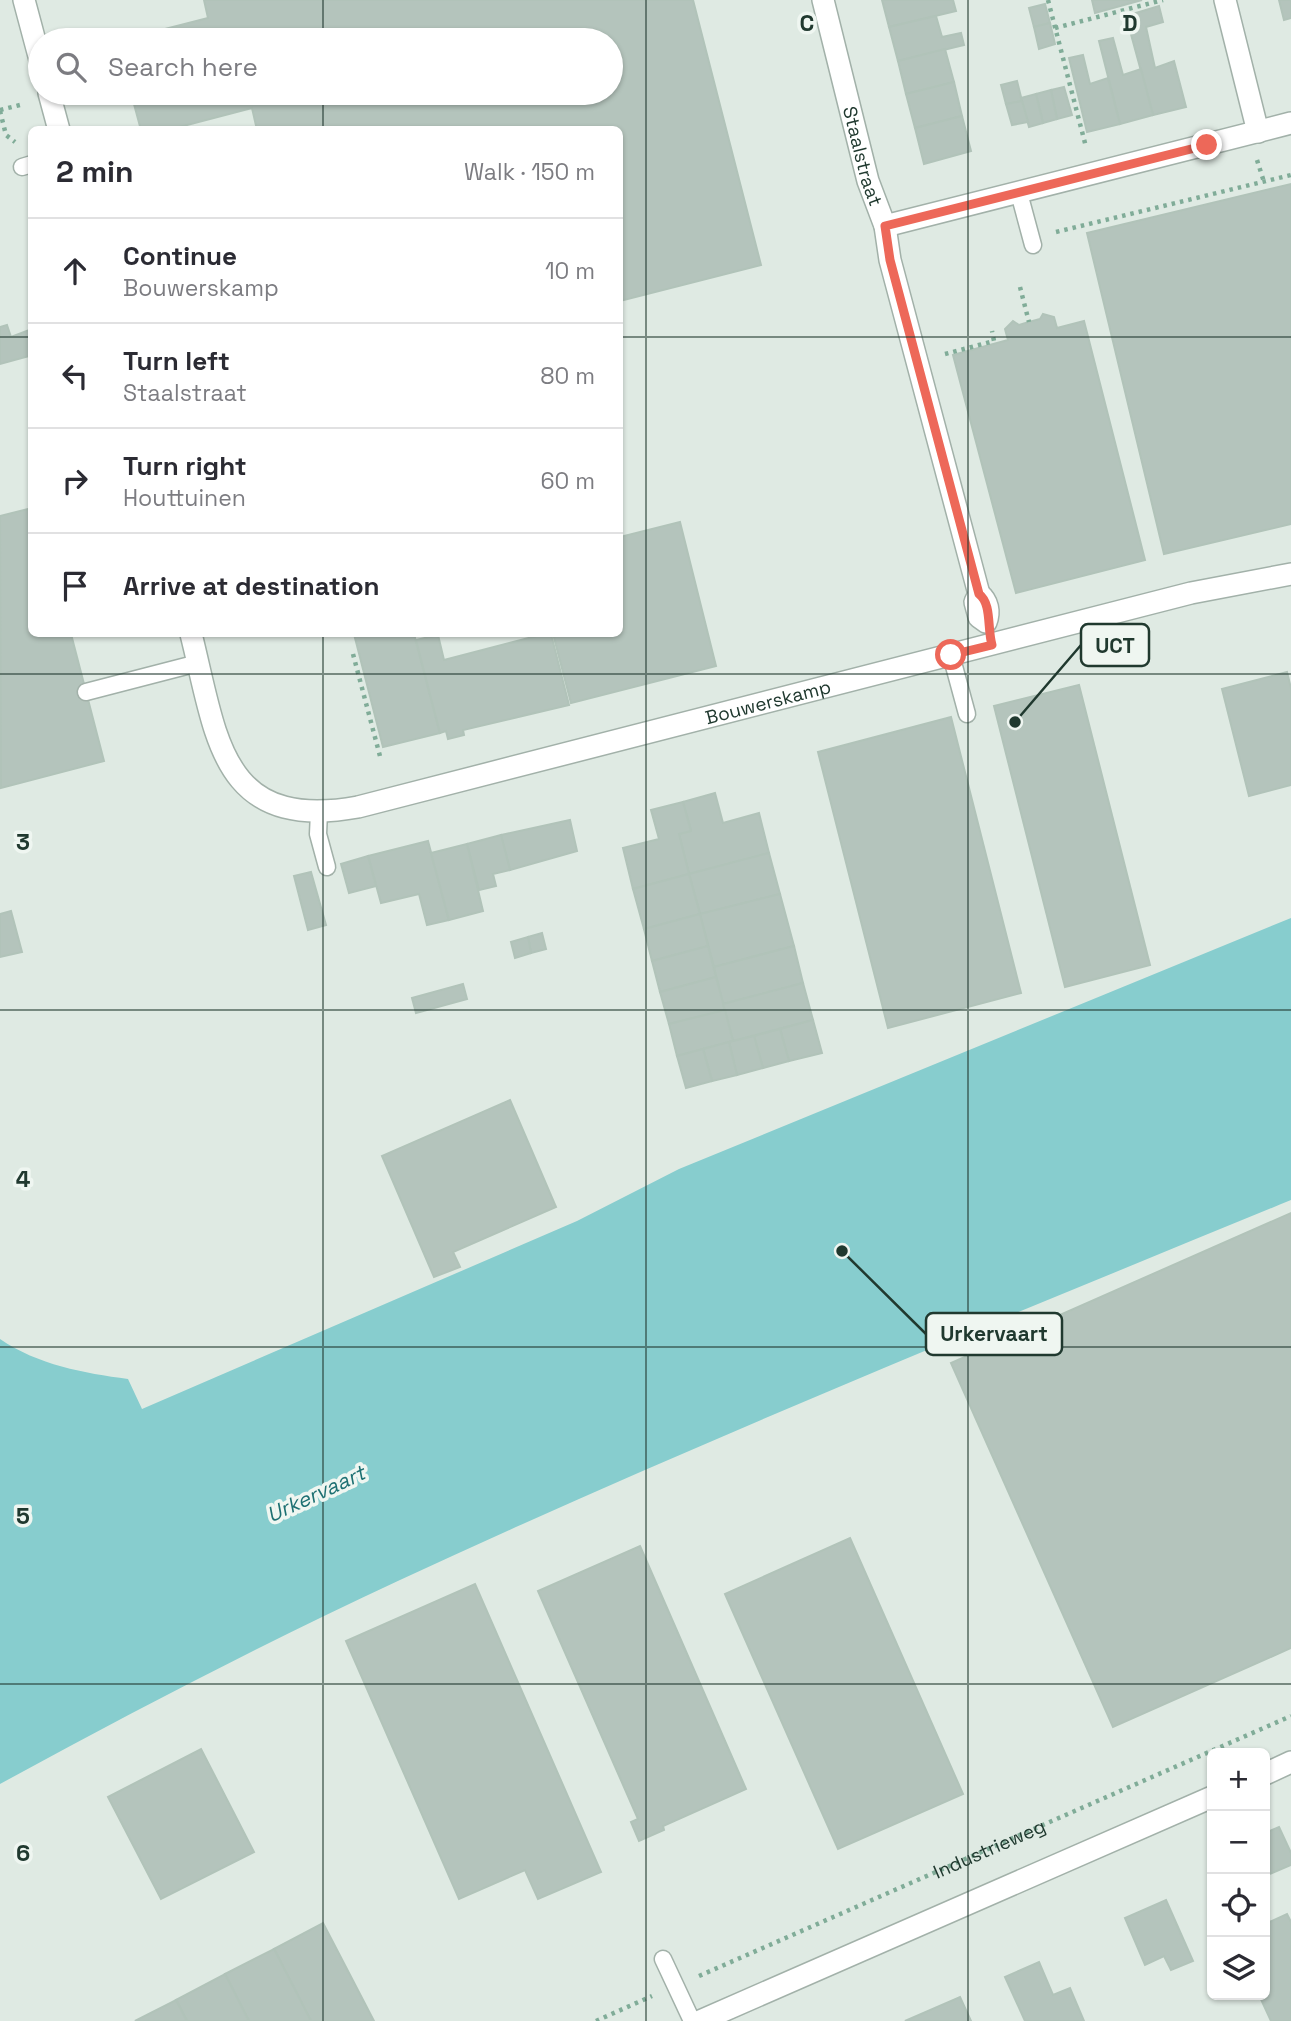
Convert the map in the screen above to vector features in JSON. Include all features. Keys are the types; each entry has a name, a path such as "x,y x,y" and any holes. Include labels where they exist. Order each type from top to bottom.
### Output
{"street":[{"path":"24,0 31,28"},
{"name":"Staalstraat","path":"823,0 869,181 885,226 890,260 979,594 975,602 979,617 986,622 992,645"},
{"path":"1225,0 1258,132"},
{"path":"52,105 57,126"},
{"path":"885,226 1291,124"},
{"name":"Bouwerskamp","path":"198,663 218,743 226,760 251,791 276,807 319,812 358,807 1224,585 1291,574"},
{"path":"192,637 198,663"},
{"path":"1270,1772 1291,1762"},
{"path":"700,2021 1207,1799"}],"lane":[{"path":"1019,193 1038,240"},
{"path":"951,655 967,714"},
{"path":"86,692 198,663"},
{"path":"319,812 318,834 327,867"},
{"path":"663,1959 692,2021"}],"path":[{"path":"1048,0 1087,149"},
{"path":"1055,28 1163,0"},
{"path":"6,135 0,111 20,106"},
{"path":"1255,153 1264,182"},
{"path":"1038,240 1291,176"},
{"path":"1020,287 1029,322"},
{"path":"953,352 995,341 992,331"},
{"path":"353,654 380,760"},
{"name":"Industrieweg","path":"688,1980 1291,1716"},
{"path":"596,2021 660,1992"}],"water":[{"path":"1291,918 1291,1200 843,1385 510,1530 248,1653 0,1784 0,1339 46,1362 78,1371 128,1379 142,1409 577,1221 679,1169"}],"building":[{"path":"204,0 693,0 761,265 623,300 623,126 256,126 252,108 183,126 140,126 134,105 623,105 623,28 169,28 208,18"},
{"path":"882,0 953,0 956,11 889,27"},
{"path":"1092,0 1142,0 1095,13"},
{"path":"1279,0 1291,0 1291,18 1284,20"},
{"path":"1045,4 1050,23 1034,27 1029,8"},
{"path":"1159,6 1163,22 1146,27 1155,68 1174,61 1186,107 1153,115 1126,16"},
{"path":"936,16 942,37 961,33 964,45 898,61 889,27"},
{"path":"1050,23 1055,44 1039,49 1034,27"},
{"path":"1113,38 1123,75 1141,69 1153,115 1120,124 1099,41"},
{"path":"945,49 954,82 906,94 898,61"},
{"path":"1083,55 1090,84 1108,78 1120,124 1087,132 1069,58"},
{"path":"1017,81 1022,101 1006,104 1001,85"},
{"path":"954,82 962,116 915,128 906,94"},
{"path":"1064,87 1072,115 1057,119 1051,90"},
{"path":"1051,90 1057,119 1043,123 1036,94"},
{"path":"1036,94 1043,123 1029,127 1021,98"},
{"path":"1022,101 1028,122 1012,125 1006,104"},
{"path":"962,116 971,151 924,164 915,128"},
{"path":"1291,184 1291,524 1164,554 1087,233"},
{"path":"1043,314 1054,317 1057,328 1084,321 1145,560 1016,593 953,355 1008,340 1005,329 1013,321 1019,325 1040,319"},
{"path":"7,325 11,337 28,331 28,356 0,364 0,327"},
{"path":"28,509 28,637 72,637 104,761 1,788 0,516"},
{"path":"680,522 716,666 571,703 554,637 623,637 623,536"},
{"path":"355,637 415,637 440,733 383,747"},
{"path":"438,637 444,660 532,637 552,637 569,705 463,730 464,735 448,739 446,731 440,733 416,640"},
{"path":"1287,672 1291,688 1291,785 1249,796 1222,689"},
{"path":"1079,685 1150,965 1065,987 994,706"},
{"path":"951,717 1021,993 888,1028 818,752"},
{"path":"715,793 723,823 759,813 769,853 689,874 679,834 691,831 683,802"},
{"path":"683,802 691,831 679,834 689,874 633,889 623,848 659,839 651,810"},
{"path":"570,820 577,851 510,870 501,835"},
{"path":"501,835 510,870 493,874 496,886 479,890 467,844"},
{"path":"428,841 449,920 427,925 419,894 381,903 368,856"},
{"path":"467,844 483,911 449,920 431,853"},
{"path":"769,853 780,894 700,914 689,874"},
{"path":"368,856 376,886 349,893 341,864"},
{"path":"311,872 326,925 308,930 294,876"},
{"path":"689,874 700,914 644,929 633,889"},
{"path":"780,894 794,946 714,967 700,914"},
{"path":"11,911 22,952 0,957 0,914"},
{"path":"700,914 708,946 652,961 644,929"},
{"path":"542,933 546,949 531,953 528,937"},
{"path":"528,937 531,953 515,958 511,942"},
{"path":"708,946 716,977 660,992 652,961"},
{"path":"794,946 803,983 723,1004 714,967"},
{"path":"716,977 725,1010 669,1024 660,992"},
{"path":"803,983 813,1020 733,1041 723,1004"},
{"path":"463,984 467,999 416,1013 412,998"},
{"path":"725,1010 733,1041 677,1056 669,1024"},
{"path":"813,1020 822,1053 789,1061 780,1029"},
{"path":"780,1029 789,1061 763,1068 754,1036"},
{"path":"754,1036 763,1068 737,1075 729,1042"},
{"path":"729,1042 737,1075 712,1081 703,1049"},
{"path":"703,1049 712,1081 686,1088 677,1056"},
{"path":"510,1100 556,1207 453,1252 460,1267 434,1277 382,1156"},
{"path":"1291,1213 1291,1648 1113,1727 951,1363"},
{"path":"850,1538 963,1794 838,1849 725,1594"},
{"path":"640,1546 746,1789 663,1826 664,1830 639,1841 631,1822 638,1819 538,1591"},
{"path":"475,1584 601,1872 538,1899 525,1870 459,1899 346,1641"},
{"path":"201,1749 254,1852 161,1899 108,1797"},
{"path":"1279,1827 1291,1853 1291,1865 1270,1874 1270,1831"},
{"path":"1166,1900 1193,1961 1171,1970 1164,1956 1145,1965 1125,1918"},
{"path":"1287,1914 1291,1922 1291,2021 1271,2021 1261,2000 1270,2000 1270,1922"},
{"path":"323,1923 374,2021 311,2021 274,1949"},
{"path":"274,1949 311,2021 249,2021 225,1974"},
{"path":"1039,1962 1053,1995 1070,1988 1084,2021 1025,2021 1005,1977"},
{"path":"225,1974 249,2021 187,2021 176,2000"},
{"path":"960,1997 971,2021 905,2021"},
{"path":"176,2000 187,2021 135,2021"}],"place":[{"name":"UCT","path":"1015,722"},
{"name":"Urkervaart","path":"842,1251"}],"route":[{"path":"951,655 992,645 986,622 989,615 985,599 979,594 930,416 890,260 890,245 885,226 1207,145"}]}
